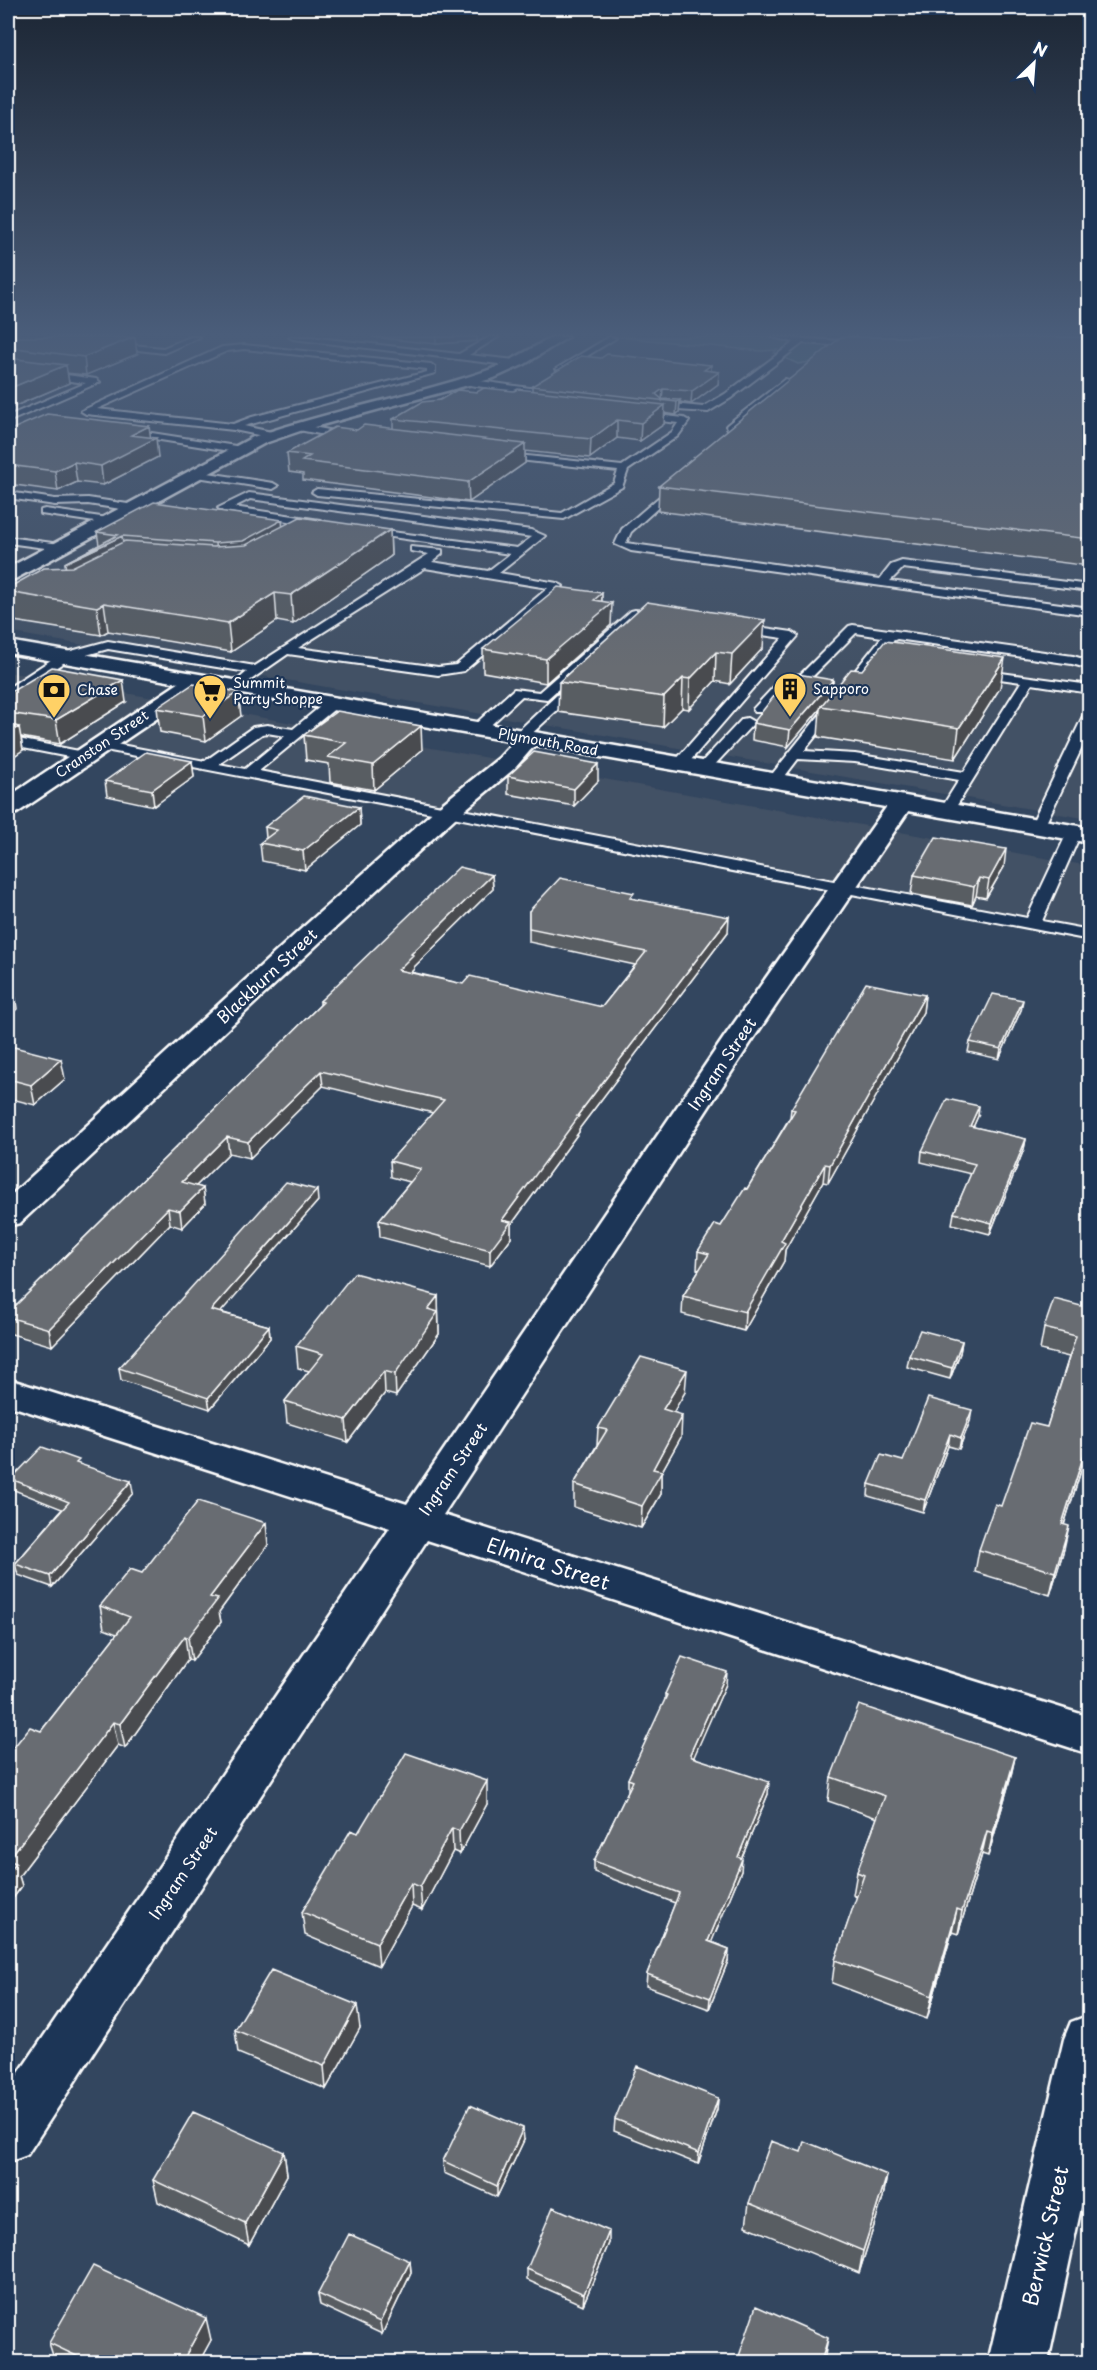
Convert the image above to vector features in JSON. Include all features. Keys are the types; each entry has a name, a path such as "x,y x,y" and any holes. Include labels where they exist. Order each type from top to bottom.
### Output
{"street":[{"path":"8,575 247,448"},
{"name":"Plymouth Road","path":"8,647 1082,835"},
{"name":"Cranston Street","path":"8,808 197,681"},
{"name":"Blackburn Street","path":"8,1216 446,813 507,763 524,738"},
{"name":"Ingram Street","path":"8,2136 740,1036 901,804"},
{"name":"Elmira Street","path":"8,1392 1089,1736"},
{"name":"Berwick Street","path":"1018,2362 1089,2038"}],"lane":[{"path":"226,448 242,450"},
{"path":"306,491 564,516 618,485 624,470 656,448"},
{"path":"486,453 624,470"},
{"path":"691,473 626,531 620,544 631,548 1089,612"},
{"path":"195,474 283,488"},
{"path":"8,495 55,502 88,501 155,511"},
{"path":"306,534 327,524 223,508 234,500 249,496 527,532 540,536 490,575"},
{"path":"8,506 108,521"},
{"path":"356,529 519,552"},
{"path":"8,540 60,547"},
{"path":"235,687 255,670 423,564 438,552 361,541"},
{"path":"286,650 438,670 460,668 557,586 423,564"},
{"path":"882,584 895,567 902,564 1089,588"},
{"path":"477,730 519,693 542,696 635,614 658,616 617,648"},
{"path":"678,765 792,636 722,626"},
{"path":"760,709 786,681 805,676 853,629 1073,660 1089,665"},
{"path":"774,782 878,657 886,639 898,634"},
{"path":"8,693 64,657 108,645 255,670"},
{"path":"967,670 1089,689"},
{"path":"524,738 590,672"},
{"path":"946,812 1028,681"},
{"path":"247,774 332,704"},
{"path":"1037,827 1089,716"},
{"path":"703,769 747,722"},
{"path":"207,766 258,730 267,729 298,734"},
{"path":"8,741 207,766 1089,935"},
{"path":"795,755 855,758 968,777"},
{"path":"1032,925 1082,835"}],"shaded area":[{"path":"8,448 1089,448 1089,819 8,632"},
{"path":"8,672 1089,866 1089,942 100,745 84,756 8,742"}],"building":[{"path":"8,448 137,448 101,466 74,462 55,471 8,465"},
{"path":"297,448 520,448 468,482 302,461 310,456 287,453"},
{"path":"706,448 1089,448 1089,539 659,486"},
{"path":"154,502 282,520 243,541 215,543 122,536 65,563 118,535 97,532"},
{"path":"300,517 390,530 291,595 275,593 228,623 104,603 97,607 8,592 8,588 44,568 72,567 125,541 214,547 246,545"},
{"path":"558,587 602,593 594,600 612,603 546,659 483,649"},
{"path":"647,602 765,620 732,654 716,652 690,679 683,678 664,697 559,682"},
{"path":"885,641 1005,658 959,728 821,706 851,669 862,670"},
{"path":"52,667 123,680 56,720 8,713 8,691 11,692"},
{"path":"792,673 833,680 790,730 753,723"},
{"path":"193,684 238,692 203,716 157,708"},
{"path":"337,711 421,726 373,765 328,757 346,743 304,735"},
{"path":"8,724 19,727 8,734"},
{"path":"146,752 192,761 152,790 105,781"},
{"path":"534,752 598,764 574,789 508,776"},
{"path":"304,796 359,807 303,851 260,843 277,830 265,827"},
{"path":"936,837 1006,849 989,880 979,878 974,887 914,875"},
{"path":"459,867 492,875 411,954 413,955 398,970 463,984 470,976 602,1007 646,952 529,928 529,911 560,878 634,893 630,898 729,917 577,1116 579,1116 502,1220 511,1222 490,1250 379,1220 421,1169 390,1161 444,1100 321,1071 248,1142 227,1137 182,1182 203,1188 180,1211 168,1208 49,1329 8,1317 8,1313 323,1002 320,1001"},
{"path":"866,983 925,995 830,1165 825,1164 781,1241 785,1243 745,1312 683,1296 709,1254 698,1251 715,1224 721,1226 745,1188 747,1189 795,1110 791,1109"},
{"path":"8,992 15,994 8,1000"},
{"path":"993,994 1023,1000 1001,1049 970,1042"},
{"path":"10,1046 61,1059 31,1085 8,1079 8,1049"},
{"path":"947,1099 979,1106 970,1126 1026,1139 992,1223 954,1213 975,1164 922,1151"},
{"path":"286,1182 317,1190 211,1310 269,1326 208,1398 119,1368"},
{"path":"354,1273 438,1296 428,1309 438,1312 395,1374 384,1371 346,1420 285,1401 323,1354 296,1346"},
{"path":"1054,1299 1089,1308 1089,1438 1062,1524 1069,1526 1055,1572 979,1550 995,1504 1001,1506 1030,1423 1047,1427 1076,1336 1044,1328"},
{"path":"920,1330 962,1341 952,1368 909,1356"},
{"path":"641,1357 687,1370 663,1409 682,1415 653,1469 662,1471 642,1506 574,1484 607,1430 598,1428"},
{"path":"928,1398 972,1410 961,1438 950,1434 925,1500 869,1484 881,1455 903,1461"},
{"path":"42,1447 79,1460 76,1463 131,1481 50,1576 15,1564 69,1502 11,1479"},
{"path":"198,1501 266,1523 210,1597 218,1599 188,1638 185,1636 120,1724 113,1722 8,1860 8,1744 14,1747 30,1727 41,1731 130,1617 100,1606 130,1569 142,1573"},
{"path":"682,1657 727,1672 690,1754 692,1757 769,1782 738,1857 742,1859 708,1941 729,1949 710,1998 647,1974 679,1893 594,1861 633,1781 628,1779"},
{"path":"859,1705 1015,1757 993,1833 987,1831 962,1911 957,1909 932,1996 835,1960 864,1875 857,1872 885,1796 831,1777"},
{"path":"406,1753 487,1781 459,1831 452,1828 420,1887 411,1883 377,1943 302,1912 351,1830 358,1833"},
{"path":"8,1860 16,1863 8,1874"},
{"path":"271,1970 357,2005 324,2066 235,2030"},
{"path":"637,2066 718,2098 699,2153 615,2119"},
{"path":"470,2105 523,2128 497,2186 443,2161"},
{"path":"193,2112 284,2152 245,2223 153,2180"},
{"path":"771,2141 801,2152 804,2141 887,2175 863,2251 749,2203"},
{"path":"553,2207 609,2231 584,2294 527,2269"},
{"path":"349,2234 410,2261 380,2322 318,2294"},
{"path":"93,2266 206,2318 182,2362 89,2362 49,2343"},
{"path":"756,2306 828,2338 821,2362 737,2362"}],"place":[{"name":"Sapporo","path":"790,718"},
{"name":"Chase","path":"54,719"},
{"name":"Summit Party Shoppe","path":"210,720"}]}
